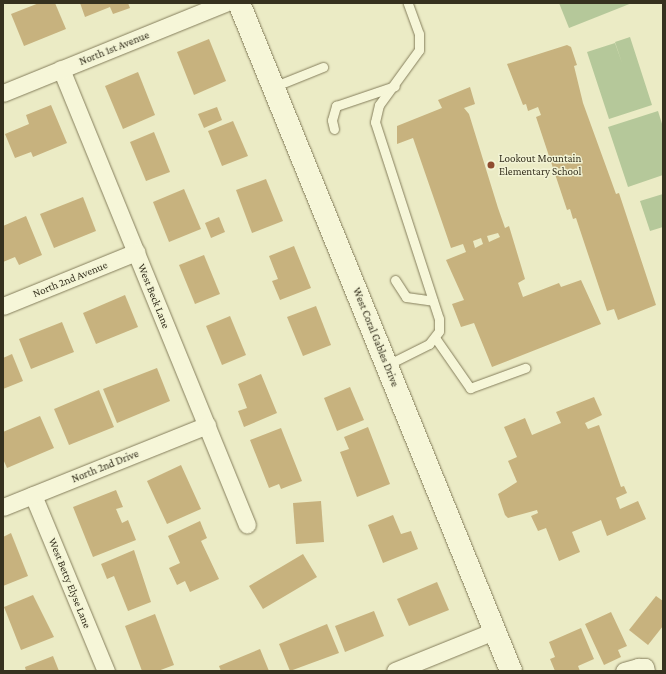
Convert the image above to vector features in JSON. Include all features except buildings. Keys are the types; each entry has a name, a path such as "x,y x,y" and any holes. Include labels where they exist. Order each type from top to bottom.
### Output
{"street":[{"name":"North 1st Avenue","path":"3,93 225,3"},
{"name":"West Coral Gables Drive","path":"239,3 511,671"},
{"name":"West Beck Lane","path":"61,69 247,524"},
{"name":"North 2nd Avenue","path":"3,306 136,252"},
{"name":"North 2nd Drive","path":"3,507 207,425"},
{"name":"West Betty Elyse Lane","path":"33,495 106,671"},
{"path":"395,671 494,631"},
{"path":"624,671 638,667 646,671"}],"lane":[{"path":"408,3 419,34 419,50 395,86 379,105 375,122 439,318 436,339 470,388 526,368"},
{"path":"273,87 323,67"},
{"path":"334,129 332,120 336,106 395,86"},
{"path":"395,280 406,297 433,301"},
{"path":"387,365 436,339"}],"green space":[{"path":"559,3 632,3 569,28"},
{"path":"630,37 652,105 609,119 587,52 615,43 622,63 615,42"},
{"path":"658,111 663,127 663,175 628,187 608,127"},
{"path":"663,194 663,227 650,231 640,201"}],"place":[{"name":"Lookout Mountain Elementary School","path":"491,165"}]}
